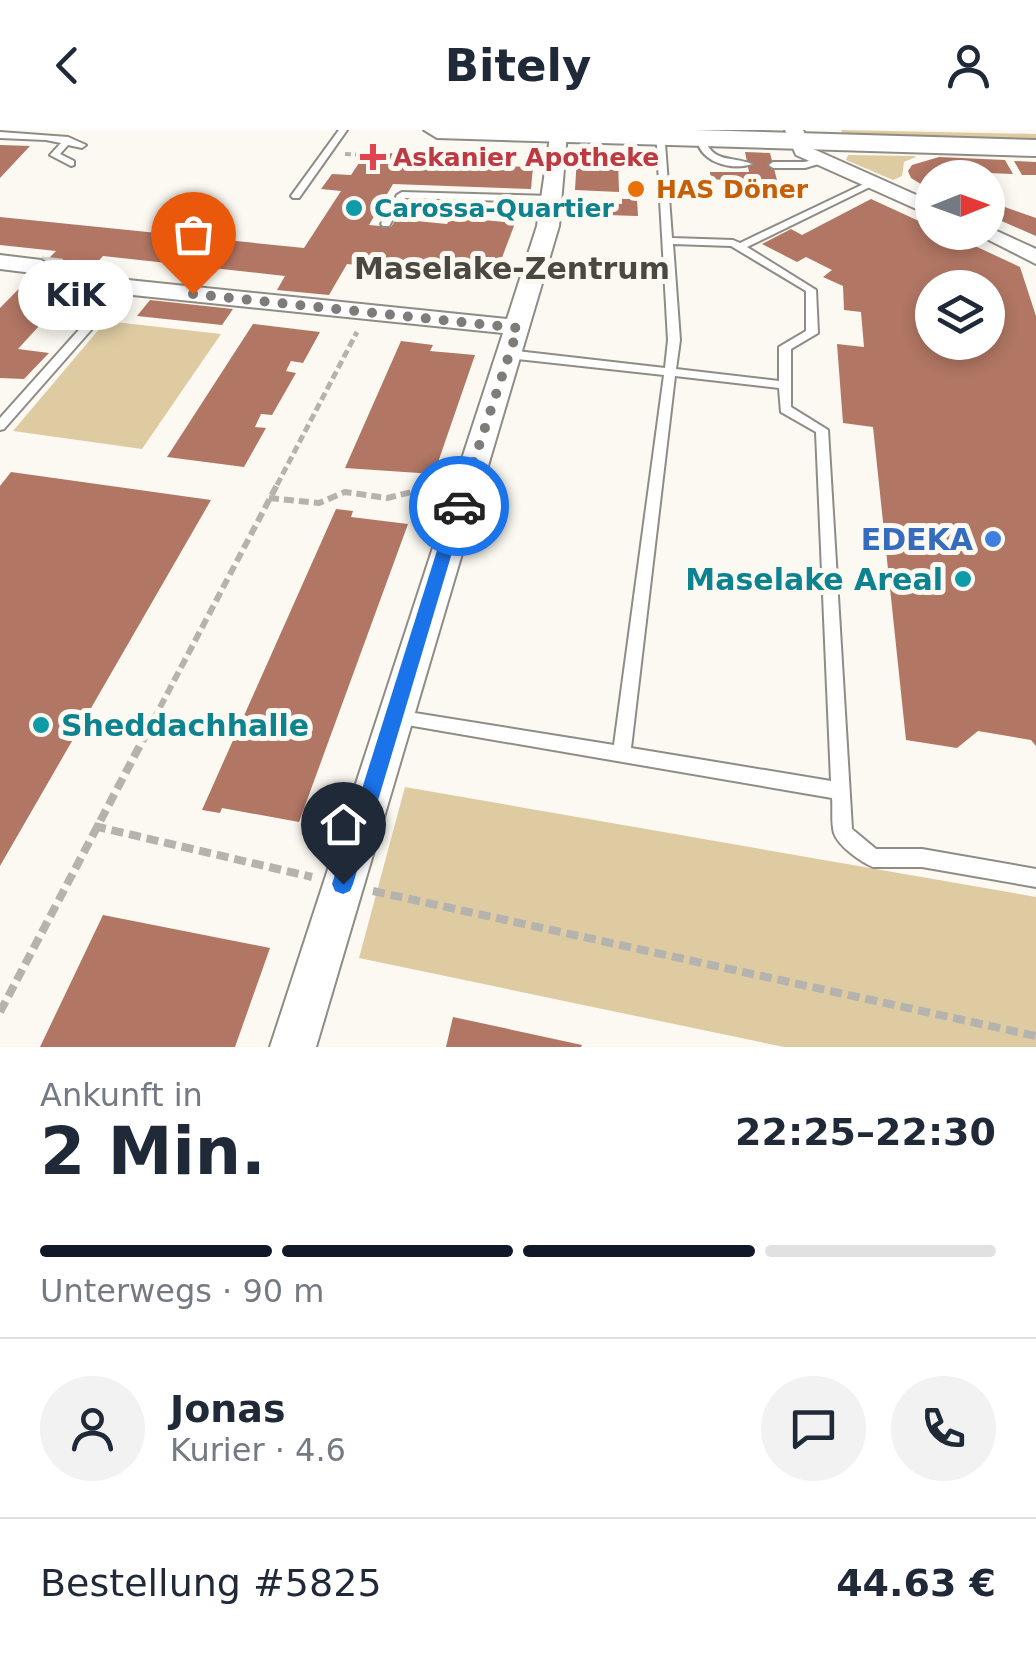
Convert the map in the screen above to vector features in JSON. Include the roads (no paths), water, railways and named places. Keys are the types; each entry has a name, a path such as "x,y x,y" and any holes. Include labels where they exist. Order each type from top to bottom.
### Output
{"main road":[{"path":"438,130 699,137 796,135 1036,148"}],"street":[{"path":"294,1047 548,226 558,134"},
{"path":"796,135 803,151 915,202"},
{"path":"1005,242 1036,256"},
{"path":"0,262 41,267"},
{"path":"89,272 123,287 367,313 513,341"}],"lane":[{"path":"296,196 343,130"},
{"path":"620,755 674,340 660,133"},
{"path":"0,136 68,140 82,145"},
{"path":"699,137 706,154 715,160 748,164"},
{"path":"68,140 54,155 71,163"},
{"path":"773,165 805,165 822,160"},
{"path":"739,247 872,183"},
{"path":"386,224 402,195 550,199"},
{"path":"668,240 733,244 811,290 812,333 786,348 785,409 822,430 843,833 873,858 922,858 1036,878"},
{"path":"0,426 123,287"},
{"path":"513,341 670,372 784,385"},
{"path":"394,717 841,792"}],"tunnel":[{"path":"41,267 89,272"}],"place":[{"name":"Askanier Apotheke","path":"373,157"},
{"name":"HAS Döner","path":"636,189"},
{"name":"Carossa-Quartier","path":"354,208"},
{"name":"KiK","path":"193,294"},
{"name":"EDEKA","path":"993,539"},
{"name":"Maselake Areal","path":"963,579"},
{"name":"Sheddachhalle","path":"41,725"}],"district":[{"name":"Maselake-Zentrum","path":"512,268"}]}
